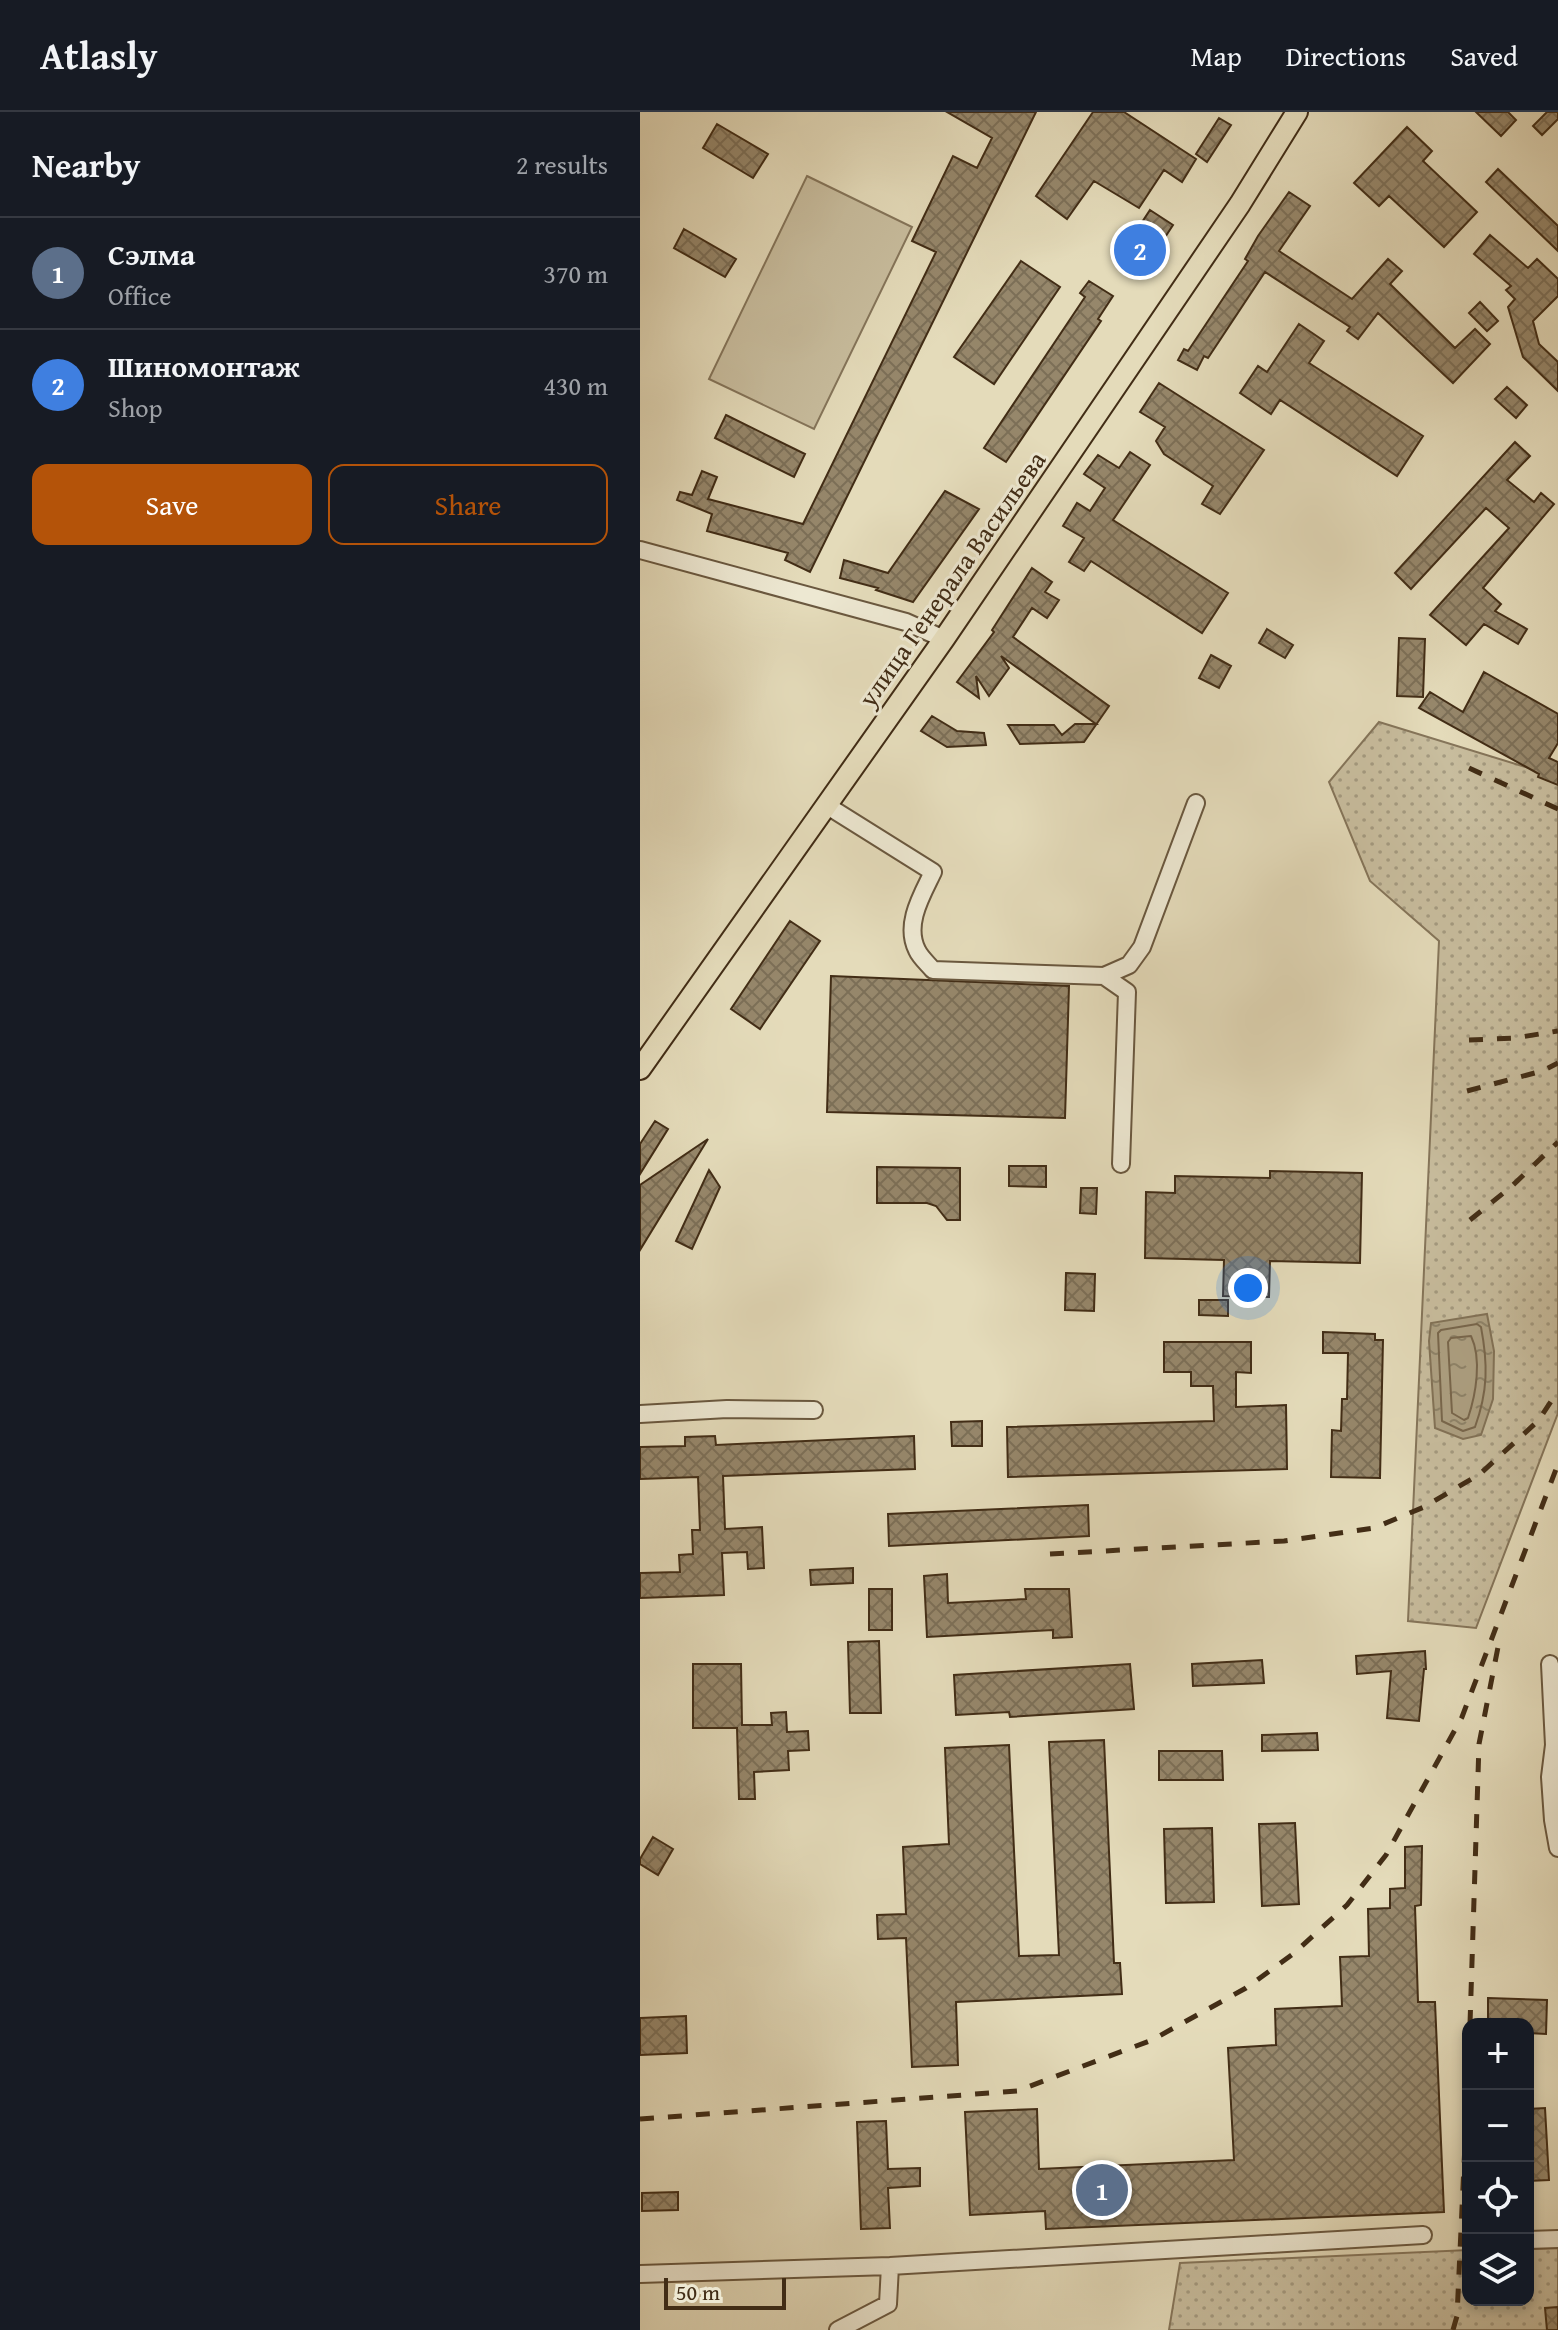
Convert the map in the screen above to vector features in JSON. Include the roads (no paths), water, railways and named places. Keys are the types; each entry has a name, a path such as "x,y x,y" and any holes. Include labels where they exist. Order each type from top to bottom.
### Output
{"main road":[{"name":"улица Генерала Васильева","path":"640,1069 944,639 1240,204 1297,112"}],"street":[{"path":"640,550 906,622 944,639"},
{"path":"826,805 933,872 916,908 912,934 917,951 933,970 1104,976 1129,965 1142,947 1196,803"},
{"path":"1104,976 1127,992 1121,1164"},
{"path":"640,1414 727,1409 814,1410"},
{"path":"1550,1664 1558,1848"},
{"path":"640,2274 890,2266 1423,2235"},
{"path":"1534,2240 1558,2239"},
{"path":"838,2330 888,2304 890,2266"}],"water":[{"path":"1487,1314 1494,1351 1493,1399 1481,1435 1463,1439 1435,1428 1429,1341 1431,1323"}],"railway":[{"path":"1469,768 1558,809"},
{"path":"1469,1040 1515,1038 1558,1031"},
{"path":"1467,1091 1542,1071 1558,1063"},
{"path":"1470,1220 1512,1186 1558,1142"},
{"path":"1050,1554 1284,1541 1374,1528 1424,1507 1480,1474 1538,1421 1558,1391"},
{"path":"640,2119 1017,2091 1152,2040 1246,1988 1293,1954 1347,1905 1386,1855 1462,1717 1558,1464"},
{"path":"1470,2018 1479,1744 1499,1642"},
{"path":"1453,2330 1457,2316 1468,2090"}],"place":[{"name":"Шиномонтаж","path":"1140,250"},
{"name":"Сэлма","path":"1102,2190"}]}
